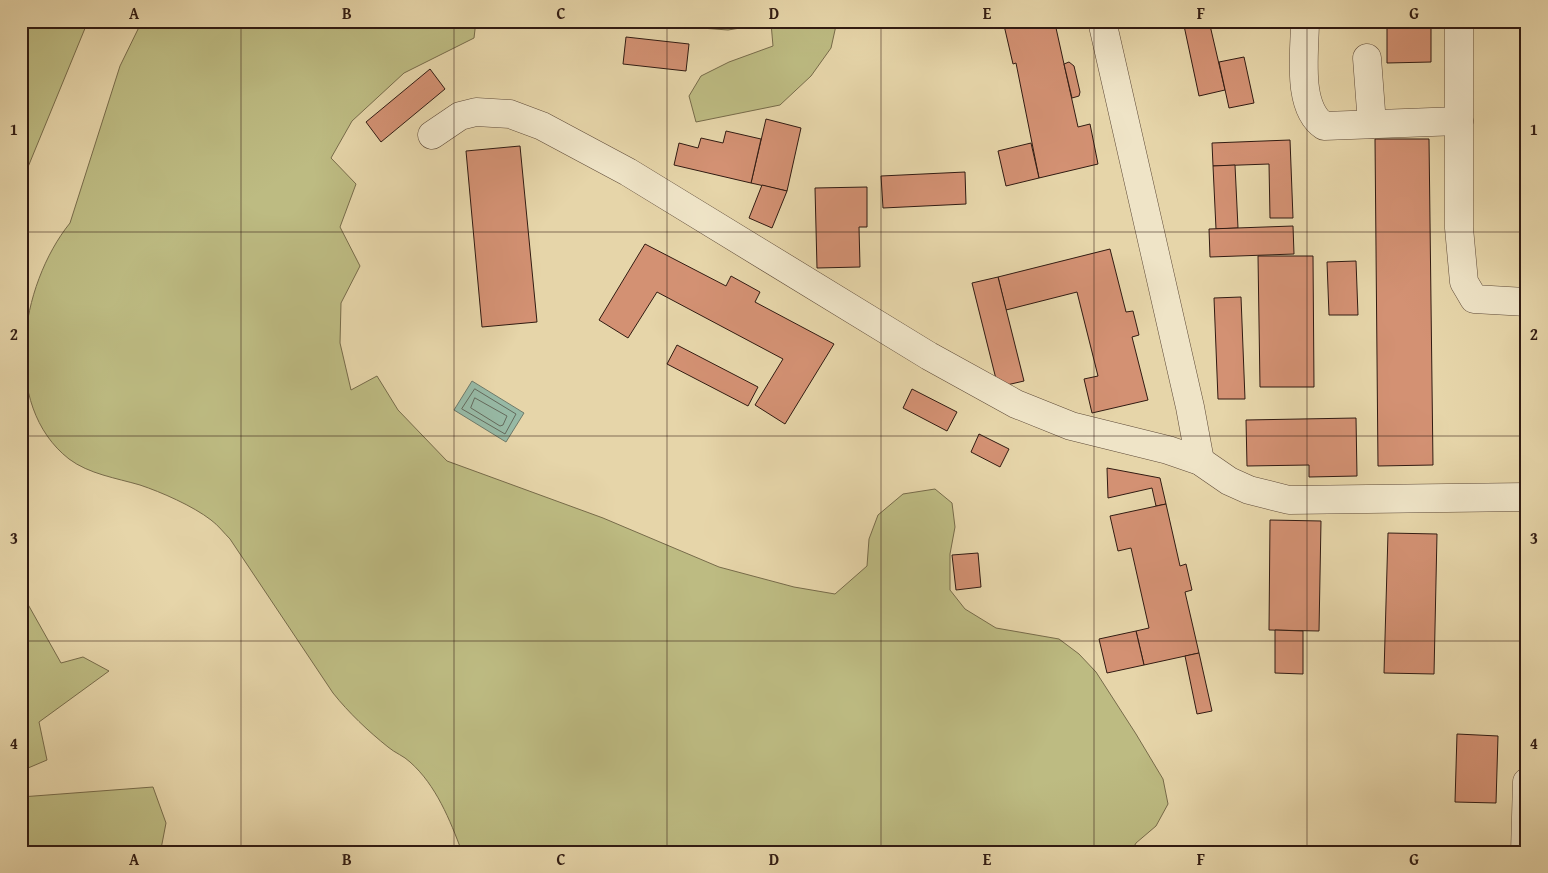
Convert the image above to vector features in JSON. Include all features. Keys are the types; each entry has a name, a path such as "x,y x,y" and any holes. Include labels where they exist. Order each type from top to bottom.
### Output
{"street":[{"path":"1102,21 1188,397 1200,461"},
{"path":"1305,21 1305,88 1309,108 1315,120 1324,126 1459,121"},
{"path":"1459,21 1459,228 1464,282 1474,299 1527,302"},
{"path":"1367,58 1372,124"},
{"path":"432,135 460,116 476,112 510,114 542,126 636,177 929,356 1016,404 1071,426 1168,450 1200,461 1229,481 1249,490 1289,500 1527,497"},
{"path":"1525,852 1527,782"}],"shaded area":[{"path":"21,21 88,21 21,184"},
{"path":"142,21 476,21 474,38 404,73 352,121 331,158 356,184 340,227 360,266 341,303 340,343 351,390 377,376 398,410 447,461 603,518 719,567 794,587 835,594 867,566 869,539 878,515 903,494 935,489 952,503 955,527 950,554 950,590 965,609 996,628 1059,639 1079,654 1096,672 1163,779 1168,804 1156,826 1136,843 1131,852 462,852 447,816 427,781 408,760 391,749 366,728 333,693 230,539 219,527 195,510 167,495 94,472 69,459 47,436 33,408 26,377 25,344 30,311 39,278 53,249 70,223 120,66"},
{"path":"661,21 837,21 831,48 811,76 780,105 696,122 689,96 701,76 729,62 773,46 771,23 728,30 674,26"},
{"path":"21,592 61,663 83,657 109,671 39,722 47,760 21,771"},
{"path":"153,787 166,823 161,849 154,852 21,852 21,797"}],"water":[{"path":"472,381 524,413 506,442 454,410"}],"building":[{"path":"1003,21 1066,21 1067,26 1056,28 1078,127 1090,124 1098,164 1039,178 1016,63 1013,64"},
{"path":"1183,21 1209,21 1225,90 1199,96"},
{"path":"1387,21 1431,21 1431,62 1387,63"},
{"path":"626,37 689,44 686,71 623,64"},
{"path":"1244,57 1254,103 1229,108 1219,62"},
{"path":"1069,62 1074,66 1080,92 1079,96 1072,98 1064,64"},
{"path":"430,69 445,89 381,142 366,122"},
{"path":"766,119 801,128 787,191 751,183"},
{"path":"726,131 761,139 751,183 674,165 679,143 698,148 701,138 723,143"},
{"path":"1375,139 1429,139 1433,465 1378,466"},
{"path":"1290,140 1293,218 1270,218 1269,164 1213,166 1212,143"},
{"path":"1031,143 1039,178 1006,186 998,151"},
{"path":"520,146 537,322 482,327 466,151"},
{"path":"1235,165 1238,228 1216,229 1213,166"},
{"path":"965,172 966,204 883,208 881,176"},
{"path":"762,185 787,191 772,228 749,218"},
{"path":"867,187 867,227 859,227 860,267 817,268 815,188"},
{"path":"1293,226 1294,254 1210,257 1209,229"},
{"path":"645,244 726,286 731,276 760,292 755,302 834,344 785,424 755,405 783,359 657,292 628,338 599,320"},
{"path":"1110,249 1126,312 1133,311 1139,335 1132,337 1148,400 1092,413 1084,379 1098,376 1077,292 1006,310 998,277"},
{"path":"1258,256 1313,256 1314,387 1260,387"},
{"path":"1356,261 1358,315 1329,315 1327,262"},
{"path":"998,277 1024,381 998,387 972,283"},
{"path":"1241,297 1245,399 1218,399 1214,298"},
{"path":"677,345 758,387 748,406 667,364"},
{"path":"912,389 957,412 947,431 903,408"},
{"path":"1356,418 1357,476 1309,477 1309,465 1247,466 1246,420"},
{"path":"979,434 1009,449 1000,467 971,452"},
{"path":"1107,468 1160,478 1166,504 1156,506 1152,488 1108,498"},
{"path":"1166,504 1180,566 1186,564 1192,590 1185,592 1199,653 1144,665 1136,631 1149,628 1131,548 1118,551 1110,516"},
{"path":"1270,520 1321,521 1319,631 1269,630"},
{"path":"1388,533 1437,534 1434,674 1384,673"},
{"path":"978,553 981,587 956,590 952,555"},
{"path":"1275,630 1303,631 1303,674 1275,673"},
{"path":"1136,631 1144,665 1107,673 1099,639"},
{"path":"1199,653 1212,711 1197,714 1185,656"},
{"path":"1457,734 1498,736 1496,803 1455,802"}]}
